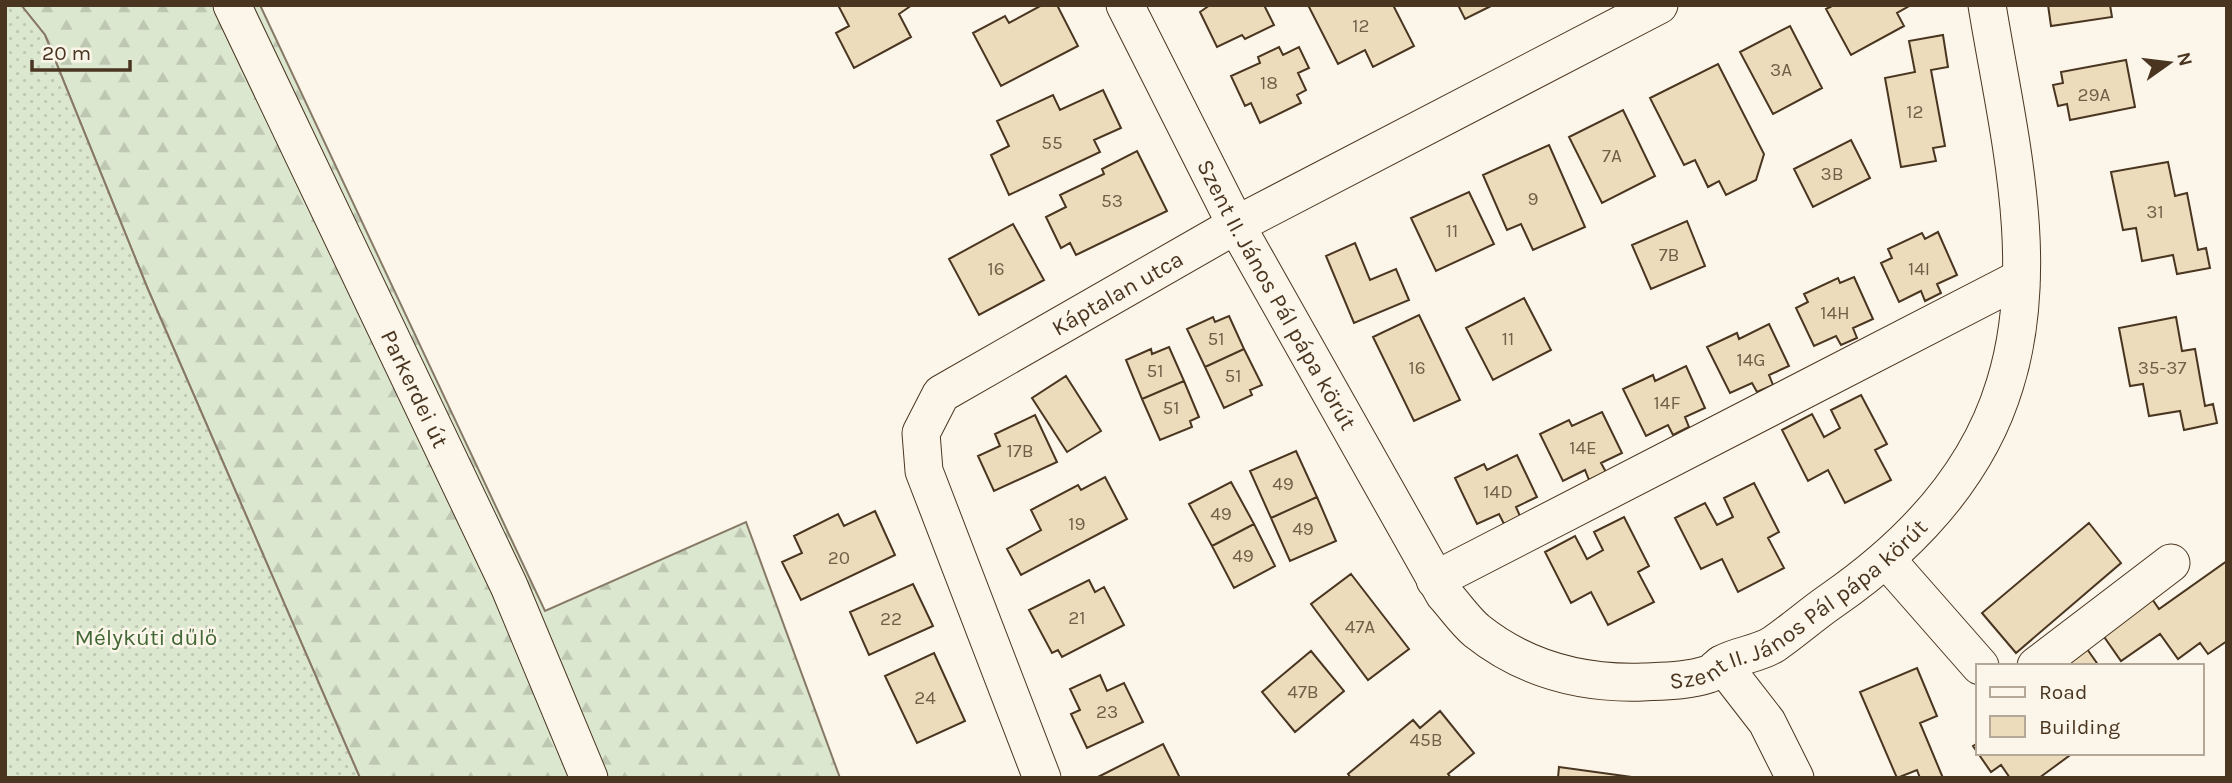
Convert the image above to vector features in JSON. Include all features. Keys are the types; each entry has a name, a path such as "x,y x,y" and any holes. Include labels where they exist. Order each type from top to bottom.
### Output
{"street":[{"name":"Parkerdei út","path":"232,5 509,586 589,778"},
{"name":"Szent II. János Pál pápa körút","path":"1125,5 1236,225 1436,580 1476,630 1520,659 1561,675 1605,683 1676,680 1710,673 1722,664 1772,645 1911,538 1955,485 1980,441 2005,385 2018,324 2021,278 2017,189 1987,5"},
{"name":"Káptalan utca","path":"1042,778 924,471 921,433 941,394 1236,225 1660,5"},
{"path":"1436,580 2021,278"},
{"path":"1886,559 1978,664"},
{"path":"2039,664 2171,564"},
{"path":"1722,664 1767,722 1795,778"}],"green space":[{"name":"Mélykúti dűlő","path":"5,5 21,5 45,35 147,287 360,778 5,778"},
{"path":"21,5 260,5 545,611 746,522 840,778 360,778 147,287 45,35"}],"building":[{"path":"838,5 912,5 899,14 911,37 854,68 836,33 849,26"},
{"path":"1042,5 1057,5 1078,46 1001,86 973,33 1005,16 1009,23"},
{"path":"1210,5 1264,5 1274,25 1245,39 1242,35 1217,47 1200,12"},
{"path":"1308,5 1393,5 1414,46 1373,67 1365,50 1338,64"},
{"path":"1458,5 1493,5 1465,19"},
{"path":"1834,5 1911,5 1897,13 1904,26 1851,55 1826,9"},
{"path":"2048,5 2110,5 2112,17 2051,26"},
{"path":"1790,26 1822,88 1773,114 1740,52"},
{"path":"1943,35 1948,67 1931,70 1945,146 1933,148 1936,161 1901,167 1885,78 1915,72 1909,41"},
{"path":"1279,47 1283,55 1299,47 1309,68 1298,73 1306,90 1297,95 1301,103 1260,123 1251,103 1245,106 1231,76 1260,63 1258,57"},
{"path":"2126,60 2135,107 2070,120 2067,104 2058,106 2053,85 2063,83 2061,72"},
{"path":"1718,64 1764,154 1756,180 1726,195 1719,181 1708,187 1695,160 1684,165 1650,98"},
{"path":"1103,90 1121,128 1094,140 1100,152 1009,195 991,155 1009,146 997,121 1053,95 1060,110"},
{"path":"1623,110 1655,176 1602,203 1569,137"},
{"path":"1851,140 1870,178 1813,207 1794,169"},
{"path":"1549,145 1585,227 1533,250 1521,224 1507,230 1483,175"},
{"path":"1137,151 1167,211 1076,255 1070,243 1061,248 1046,217 1066,207 1060,195 1104,174 1102,169"},
{"path":"2168,162 2175,196 2187,193 2198,250 2206,248 2210,268 2177,274 2173,255 2142,261 2136,228 2123,230 2111,172"},
{"path":"1469,192 1494,244 1436,271 1411,218"},
{"path":"1687,221 1705,266 1651,289 1632,245"},
{"path":"1013,224 1044,280 979,315 949,259"},
{"path":"1938,232 1957,275 1937,284 1941,293 1925,301 1921,291 1899,302 1881,263 1892,258 1888,249 1922,233 1925,239"},
{"path":"1355,243 1370,280 1396,269 1409,300 1354,323 1326,256"},
{"path":"1854,277 1873,319 1853,328 1857,338 1841,345 1836,336 1814,346 1796,308 1808,302 1804,294 1838,278 1840,283"},
{"path":"1524,298 1551,350 1493,380 1466,328"},
{"path":"1419,315 1460,400 1414,421 1373,337"},
{"path":"1229,316 1244,349 1205,367 1187,329 1213,317 1215,322"},
{"path":"2176,317 2182,351 2195,349 2205,406 2213,404 2217,423 2184,430 2180,411 2149,416 2143,384 2130,386 2119,328"},
{"path":"1769,324 1789,366 1769,375 1773,385 1757,392 1752,383 1730,393 1707,347 1737,333 1739,339"},
{"path":"1169,347 1184,381 1142,399 1126,360 1151,349 1152,354"},
{"path":"1244,349 1262,385 1250,390 1252,395 1224,408 1205,367"},
{"path":"1686,366 1705,408 1685,417 1689,427 1673,435 1668,425 1646,436 1623,389 1653,375 1655,381"},
{"path":"1066,376 1101,431 1067,452 1032,398"},
{"path":"1184,381 1199,417 1190,421 1192,427 1160,440 1142,399"},
{"path":"1861,395 1887,444 1875,450 1891,480 1845,503 1828,470 1808,481 1782,430 1812,414 1824,437 1840,428 1831,410"},
{"path":"1602,412 1622,453 1601,463 1606,472 1589,480 1585,470 1563,481 1540,434 1569,420 1572,426"},
{"path":"1035,415 1057,462 994,491 978,456 1000,446 995,434"},
{"path":"1296,451 1317,497 1271,518 1250,471"},
{"path":"1517,455 1537,497 1516,507 1520,516 1504,524 1499,514 1477,524 1455,478 1484,464 1487,470"},
{"path":"1105,477 1127,519 1021,575 1007,549 1041,530 1031,510 1078,485 1081,490"},
{"path":"1231,482 1254,524 1212,546 1189,504"},
{"path":"1754,483 1779,532 1768,538 1784,568 1738,592 1722,559 1701,569 1675,518 1705,503 1717,525 1733,517 1724,498"},
{"path":"1317,497 1336,541 1290,561 1271,518"},
{"path":"875,511 895,555 801,600 782,562 802,553 794,536 838,514 844,526"},
{"path":"1624,517 1649,566 1638,572 1654,602 1608,625 1591,592 1571,603 1545,552 1575,536 1587,559 1603,550 1594,532"},
{"path":"2089,523 2121,563 2016,653 1982,613"},
{"path":"1254,524 1275,566 1234,588 1212,546"},
{"path":"2227,561 2227,641 2208,654 2200,643 2178,659 2160,634 2121,661 2100,631 2150,596 2159,609"},
{"path":"1351,574 1409,649 1368,680 1311,604"},
{"path":"1089,580 1095,592 1104,587 1124,625 1062,657 1058,650 1052,653 1029,610"},
{"path":"913,584 933,626 869,655 850,612"},
{"path":"2087,649 2098,664 2068,664"},
{"path":"1311,651 1344,691 1295,732 1262,692"},
{"path":"934,653 965,721 917,743 885,676"},
{"path":"1917,668 1937,716 1920,723 1943,778 1920,778 1917,770 1897,778 1860,692"},
{"path":"1100,675 1107,691 1124,683 1143,722 1087,748 1071,714 1080,710 1070,689"},
{"path":"1440,711 1474,753 1448,774 1451,778 1351,778 1348,774 1413,720 1420,728"},
{"path":"1163,744 1180,778 1096,778"},
{"path":"1979,755 2070,755 2039,778 2010,778 2001,765 1991,772"},
{"path":"1559,767 1639,778 1558,778"}]}
